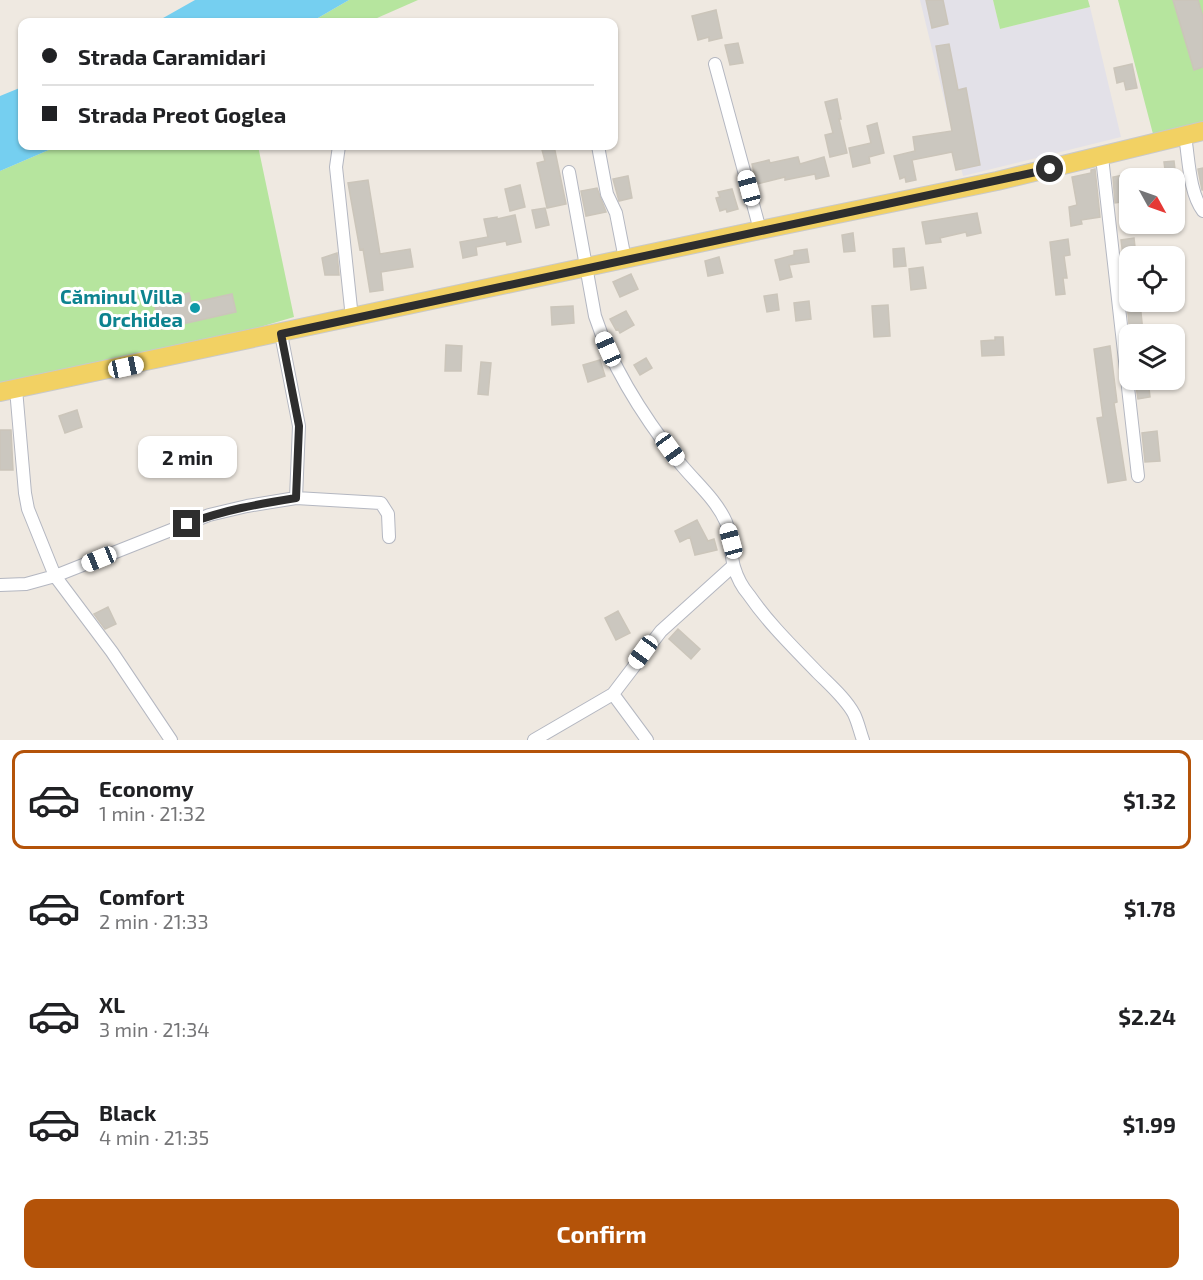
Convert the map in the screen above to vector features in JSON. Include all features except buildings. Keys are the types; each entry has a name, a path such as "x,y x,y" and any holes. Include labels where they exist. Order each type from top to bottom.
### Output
{"main road":[{"path":"8,391 1050,169 1203,131"}],"street":[{"path":"714,64 760,230"},
{"path":"1185,136 1194,192 1203,212"},
{"path":"338,150 336,167 352,318"},
{"path":"599,150 607,194 616,213 625,259"},
{"path":"1102,157 1138,476"},
{"path":"569,172 595,316 619,371 661,437 722,515 731,541 734,566 740,582 781,634 846,702 864,740"},
{"path":"281,334 299,426 296,498"},
{"path":"8,391 26,501 56,576 112,652 171,740"},
{"path":"0,585 26,584 56,576 209,515 296,498 381,502 388,514 389,537"},
{"path":"534,740 613,694 661,631 734,566"},
{"path":"613,694 647,740"}],"shaded area":[{"path":"920,0 993,0 1000,29 1090,7 1121,137 963,176"}],"green space":[{"path":"349,0 418,0 377,18 318,18"},
{"path":"993,0 1088,0 1090,7 1000,29"},
{"path":"1118,0 1203,0 1203,123 1153,134"},
{"path":"49,150 259,150 294,317 30,394 0,399 0,171"}],"water":[{"path":"195,0 349,0 318,18 163,18"},
{"path":"18,89 18,150 49,150 0,171 0,96"}],"place":[{"name":"Căminul Villa Orchidea","path":"195,308"}],"route":[{"path":"187,524 209,515 296,498 299,426 281,334 1050,169"}]}
